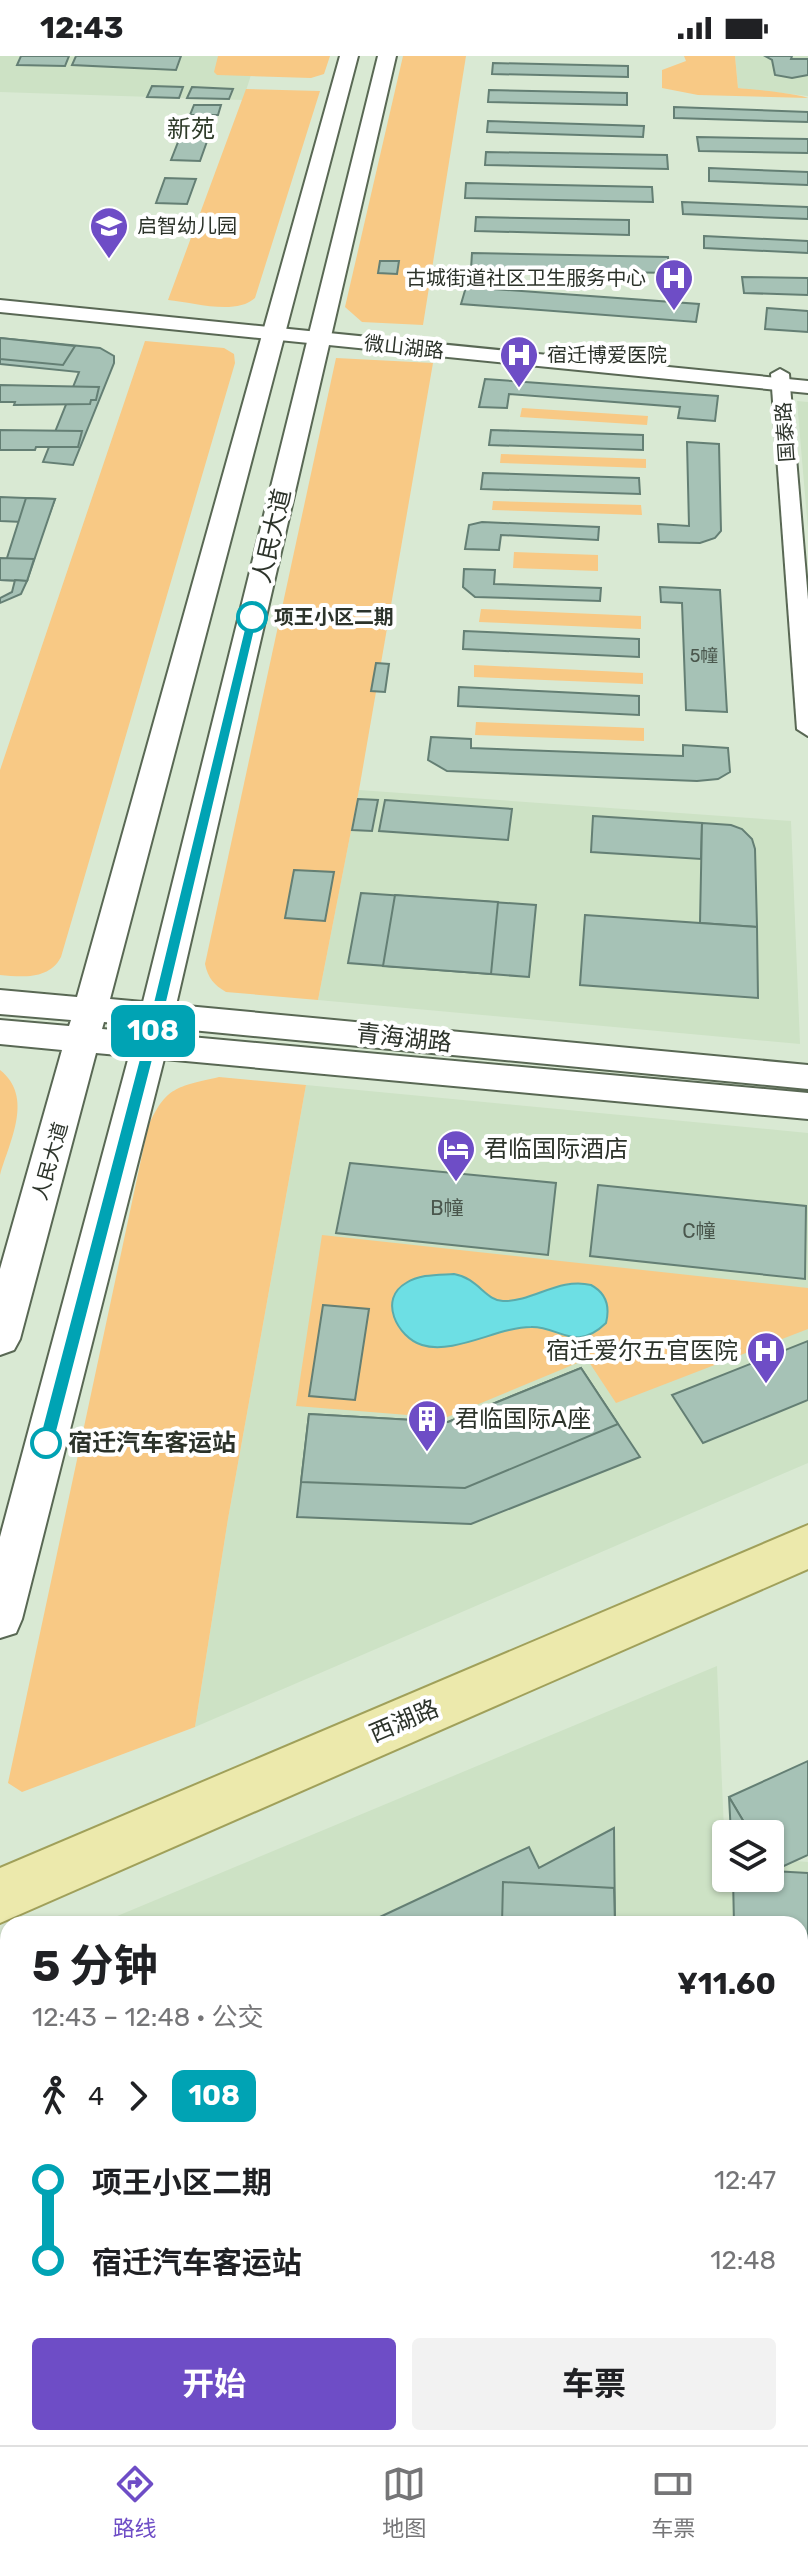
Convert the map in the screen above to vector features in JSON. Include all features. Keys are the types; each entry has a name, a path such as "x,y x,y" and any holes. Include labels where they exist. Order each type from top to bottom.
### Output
{"main road":[{"name":"人民大道","path":"0,1339 278,329 349,56"},
{"name":"人民大道","path":"0,1619 154,1029 387,56"},
{"name":"青海湖路","path":"0,1002 87,1024"},
{"name":"青海湖路","path":"0,1032 87,1024 808,1077"},
{"name":"青海湖路","path":"154,1029 808,1106"},
{"name":"西湖路","path":"0,1896 808,1546"}],"street":[{"name":"微山湖路","path":"0,296 320,334 781,379 808,377"},
{"name":"微山湖路","path":"0,306 278,329"},
{"name":"微山湖路","path":"781,379 808,387"},
{"name":"国泰路","path":"781,379 802,569 808,729"}],"shaded area":[{"path":"0,56 257,56 243,100 0,92"},
{"path":"218,56 330,56 324,74 311,78 217,75 214,72"},
{"path":"403,56 466,56 423,325 362,322 345,307"},
{"path":"684,56 735,56 738,88 808,98 698,95 662,88 662,70 686,61"},
{"path":"735,56 808,56 808,96 738,88"},
{"path":"246,89 320,91 255,298 247,303 225,307 168,300"},
{"path":"145,341 224,348 234,354 235,363 61,957 50,970 42,973 0,975 0,770"},
{"path":"336,358 433,363 359,790 318,1000 226,992 212,981 205,964"},
{"path":"797,401 808,402 808,530"},
{"path":"522,408 648,416 647,425 520,417"},
{"path":"501,454 646,459 646,468 500,463"},
{"path":"493,501 641,505 642,515 492,510"},
{"path":"514,552 598,555 598,571 513,568"},
{"path":"481,609 641,616 641,629 479,622"},
{"path":"474,665 643,673 643,684 474,677"},
{"path":"476,722 644,728 644,741 475,735"},
{"path":"359,790 791,821 800,1044 318,1000"},
{"path":"0,1070 16,1093 18,1106 0,1175"},
{"path":"219,1077 306,1085 228,1519 195,1727 22,1792 8,1783 148,1127 161,1103 174,1090"},
{"path":"306,1085 808,1133 808,1463 195,1727 228,1519"},
{"path":"322,1235 808,1288 808,1329 616,1403 587,1359 445,1418 296,1406"},
{"path":"717,1666 724,1820 712,1820 712,1892 784,1892 784,1860 808,1862 808,1916 117,1916"}],"water":[{"path":"454,1274 503,1301 525,1298 568,1284 591,1285 606,1301 606,1323 595,1332 576,1337 531,1327 448,1346 435,1347 413,1341 394,1317 393,1298 406,1283 417,1278"}],"building":[{"path":"21,56 69,56 65,66 17,65"},
{"path":"76,56 181,56 176,70 72,65"},
{"path":"765,56 792,56 791,59 808,59 808,75 792,78 775,75 772,60"},
{"path":"493,63 628,66 628,77 492,74"},
{"path":"152,86 183,87 179,98 147,97"},
{"path":"192,87 233,89 229,99 187,98"},
{"path":"489,90 627,93 627,105 488,102"},
{"path":"194,105 221,105 218,115 190,115"},
{"path":"674,107 808,112 808,122 674,118"},
{"path":"488,121 644,126 643,137 487,132"},
{"path":"182,132 210,133 200,161 171,160"},
{"path":"697,137 808,139 808,153 699,151"},
{"path":"486,152 667,155 668,169 485,165"},
{"path":"709,168 808,172 808,185 709,181"},
{"path":"165,178 196,179 187,204 156,203"},
{"path":"466,183 652,187 653,202 465,198"},
{"path":"682,202 808,207 808,219 683,214"},
{"path":"476,217 629,220 629,235 475,231"},
{"path":"704,236 808,241 808,253 704,248"},
{"path":"472,253 668,257 669,273 471,269"},
{"path":"380,261 399,261 397,274 378,273"},
{"path":"742,277 808,278 808,295 744,293"},
{"path":"466,287 699,304 696,322 461,304"},
{"path":"767,308 808,311 808,332 765,329"},
{"path":"0,338 100,348 114,356 114,363 73,465 43,462 79,372 0,364"},
{"path":"0,338 75,346 63,365 0,359"},
{"path":"485,379 718,396 715,421 678,418 680,407 509,394 507,408 479,407"},
{"path":"0,385 99,387 96,400 91,400 90,404 14,405 15,402 0,402"},
{"path":"0,430 82,431 78,447 0,450"},
{"path":"491,430 643,435 643,450 489,445"},
{"path":"687,442 719,444 721,531 715,538 700,543 659,542 658,524 689,526"},
{"path":"483,473 639,478 640,494 481,489"},
{"path":"0,497 55,499 46,523 0,521"},
{"path":"26,498 55,499 27,581 0,580"},
{"path":"482,522 599,527 598,540 501,535 499,550 465,549 469,525"},
{"path":"0,558 34,559 27,581 0,580"},
{"path":"464,569 495,570 494,584 601,588 600,601 475,597 463,587"},
{"path":"15,580 27,581 21,594 0,603 0,598 12,592"},
{"path":"660,587 720,590 727,712 686,710 682,603 661,602"},
{"path":"464,631 639,639 639,657 463,649"},
{"path":"376,663 389,664 385,692 371,691"},
{"path":"459,687 639,696 639,715 458,706"},
{"path":"431,737 471,739 471,748 683,756 683,745 728,748 730,772 718,779 697,781 447,771 428,760"},
{"path":"358,799 378,800 372,831 352,830"},
{"path":"385,800 512,809 508,840 379,831"},
{"path":"593,816 702,823 701,859 591,852"},
{"path":"702,823 731,825 742,829 752,839 755,849 757,927 700,923"},
{"path":"294,870 334,872 325,921 285,918"},
{"path":"361,893 536,905 529,977 348,963"},
{"path":"395,895 498,902 491,974 383,966"},
{"path":"585,915 757,927 758,998 580,985"},
{"path":"350,1163 556,1183 548,1255 336,1233"},
{"path":"598,1185 806,1206 805,1279 590,1256"},
{"path":"323,1305 369,1309 355,1400 309,1396"},
{"path":"808,1341 808,1400 703,1443 672,1395"},
{"name":"君临国际A座","path":"581,1368 640,1457 471,1524 297,1517 309,1414 448,1422"},
{"name":"君临国际A座","path":"581,1368 618,1424 465,1488 301,1482 309,1414 448,1422"},
{"path":"808,1761 808,1855 784,1866 784,1820 743,1820 729,1797"},
{"path":"729,1797 743,1820 730,1820"},
{"path":"614,1828 615,1916 382,1916 529,1847 539,1868"},
{"path":"784,1872 808,1873 808,1916 734,1916 733,1892 784,1892"},
{"path":"503,1882 614,1888 615,1916 502,1916"}],"bus line":[{"name":"108","path":"46,1443 150,1044 252,617"}],"place":[{"name":"启智幼儿园","path":"109,260"},
{"name":"古城街道社区卫生服务中心","path":"674,312"},
{"name":"宿迁博爱医院","path":"519,389"},
{"name":"项王小区二期","path":"252,617"},
{"name":"君临国际酒店","path":"456,1183"},
{"name":"宿迁爱尔五官医院","path":"766,1385"},
{"name":"宿迁汽车客运站","path":"46,1443"},
{"name":"君临国际A座","path":"427,1453"}],"district":[{"name":"新苑","path":"191,129"}]}
